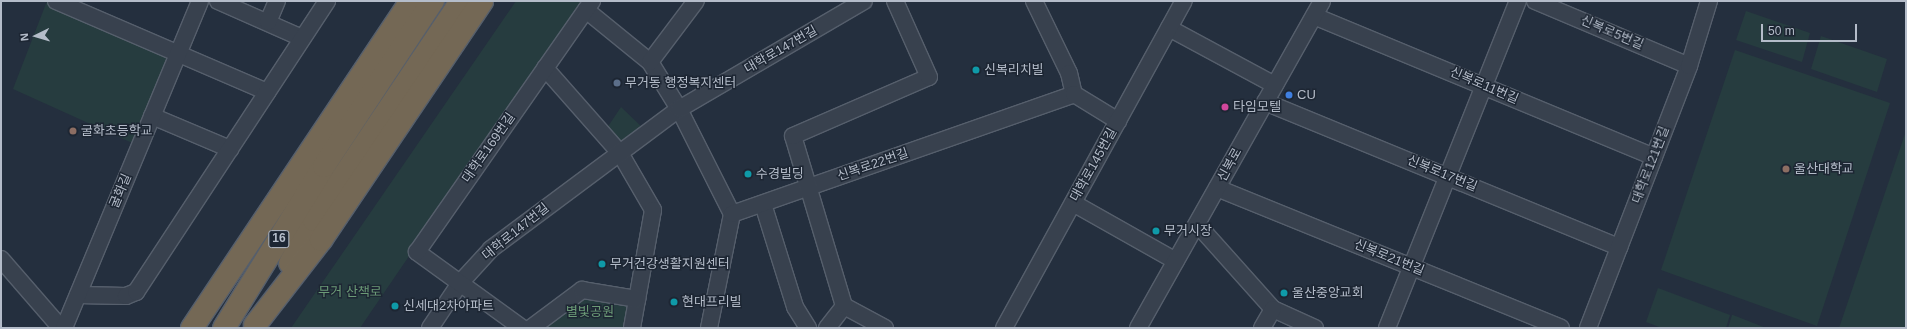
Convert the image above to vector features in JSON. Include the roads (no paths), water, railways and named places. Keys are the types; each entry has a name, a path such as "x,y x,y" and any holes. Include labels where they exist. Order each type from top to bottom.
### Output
{"highway":[{"path":"192,328 411,1"},
{"name":"16","path":"229,320 324,166 433,1"},
{"name":"16","path":"254,327 314,220 461,1"},
{"path":"254,327 321,240 482,1"},
{"path":"229,320 285,203 321,137"}],"street":[{"path":"56,1 267,92"},
{"name":"굴화길","path":"64,328 200,1"},
{"path":"218,1 302,38"},
{"path":"268,22 277,1"},
{"path":"78,295 126,296 136,292 326,1"},
{"path":"650,62 696,1"},
{"name":"대학로147번길","path":"430,328 460,283 491,249 679,109 864,1"},
{"path":"885,328 844,306 793,136 930,77 895,1"},
{"path":"1034,1 1069,73 1074,94 1118,121"},
{"name":"대학로145번길","path":"1004,328 1184,1"},
{"name":"신복로","path":"1138,328 1322,1"},
{"path":"1387,328 1518,1"},
{"name":"신복로5번길","path":"1535,1 1689,66"},
{"name":"대학로121번길","path":"1588,328 1689,66 1709,1"},
{"path":"589,5 650,62 679,109 732,214 709,328"},
{"name":"대학로169번길","path":"460,283 417,252 589,5"},
{"name":"신복로11번길","path":"1314,16 1654,157"},
{"path":"1170,28 1275,85"},
{"path":"544,68 620,153 653,210 632,328"},
{"name":"신복로22번길","path":"732,214 1074,94"},
{"name":"신복로17번길","path":"1266,102 1619,247"},
{"path":"152,116 230,149"},
{"name":"신복로21번길","path":"1217,188 1561,328"},
{"path":"1073,203 1176,261"},
{"path":"763,204 795,307 808,328"},
{"path":"1196,224 1273,309 1315,328"},
{"path":"1,259 61,328"},
{"path":"460,283 522,328"},
{"path":"531,328 582,290 637,299"},
{"path":"826,328 844,306"},
{"path":"1262,328 1273,309"}],"place":[{"name":"신복리치빌","path":"976,70"},
{"name":"무거동 행정복지센터","path":"617,83"},
{"name":"CU","path":"1289,95"},
{"name":"타임모텔","path":"1225,107"},
{"name":"굴화초등학교","path":"73,131"},
{"name":"울산대학교","path":"1786,169"},
{"name":"수경빌딩","path":"748,174"},
{"name":"무거시장","path":"1156,231"},
{"name":"무거건강생활지원센터","path":"602,264"},
{"name":"울산중앙교회","path":"1284,293"},
{"name":"현대프리빌","path":"674,302"},
{"name":"신세대2차아파트","path":"395,306"}],"park label":[{"name":"무거 산책로","path":"350,292"},
{"name":"별빛공원","path":"590,312"}]}
